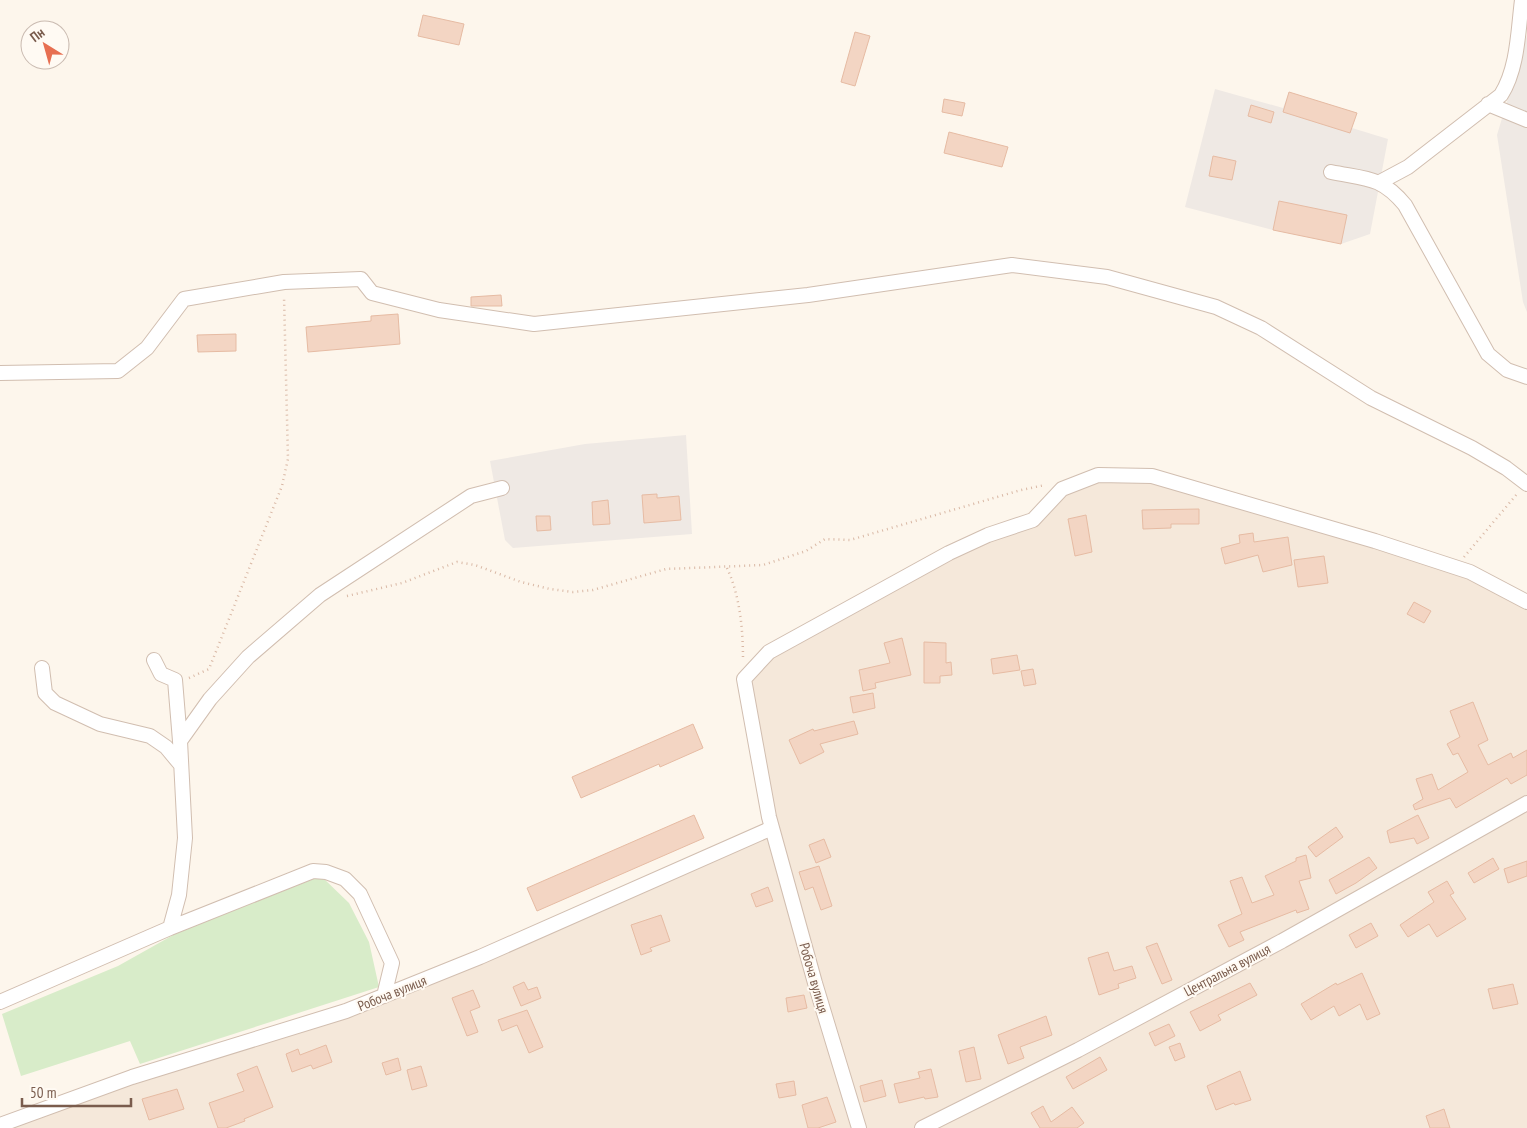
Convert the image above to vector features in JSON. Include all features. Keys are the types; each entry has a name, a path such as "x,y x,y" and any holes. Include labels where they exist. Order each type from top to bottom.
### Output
{"street":[{"path":"1380,182 1408,167 1501,95 1508,83 1513,68 1522,0"},
{"path":"1488,104 1527,120"},
{"path":"1331,172 1380,182 1392,189 1405,205 1488,354 1507,370 1527,377"},
{"path":"0,373 118,371 147,348 184,300 284,282 361,279 372,293 439,310 534,324 808,295 1012,265 1107,277 1216,307 1261,328 1371,398 1472,448 1506,468 1527,484"},
{"path":"744,679 769,652 949,553 988,535 1033,520 1062,489 1098,475 1152,476 1375,541 1455,567 1500,587 1527,602"},
{"path":"180,741 210,698 248,657 320,594 470,496 502,488"},
{"path":"154,660 161,674 175,680 180,741 184,838 179,895 170,928"},
{"path":"42,668 45,693 55,703 100,724 150,736 166,747 181,765"},
{"name":"Робоча вулиця","path":"744,679 772,828 815,982 859,1128"},
{"name":"Центральна вулиця","path":"922,1128 1078,1050 1282,941 1527,802"},
{"name":"Робоча вулиця","path":"0,1126 132,1077 346,1012 480,957 772,828"},
{"path":"0,1002 170,928 312,872 326,872 345,879 360,894 392,963 384,996"}],"path":[{"path":"175,680 194,677 209,669 282,486 288,459 284,282"},
{"path":"346,596 402,583 457,562 475,565 521,582 573,592 593,590 666,569 727,568 763,565 806,551 825,539 850,540 1022,490 1050,484"},
{"path":"1455,567 1527,484"},
{"path":"727,568 733,581 743,632 744,679"}],"shaded area":[{"path":"1527,35 1527,312 1523,302 1497,135"},
{"path":"1215,89 1283,108 1289,92 1357,113 1352,128 1388,139 1370,234 1341,244 1273,230 1185,207"},
{"path":"686,435 692,534 513,548 505,540 490,461 585,444"},
{"path":"1099,478 1152,479 1455,571 1527,606 1527,799 1281,938 916,1128 862,1128 772,816 747,680 771,654 951,556 1035,522 1063,491"},
{"path":"1527,806 1527,1128 927,1128"},
{"path":"770,832 857,1128 3,1128 134,1080 347,1015"}],"green space":[{"path":"321,876 349,903 369,942 379,987 140,1064 130,1041 21,1076 2,1014 118,966 175,934"}],"building":[{"path":"423,15 464,24 459,45 418,36"},
{"path":"855,32 870,36 855,86 841,82"},
{"path":"1289,92 1357,113 1350,133 1283,112"},
{"path":"944,99 965,103 962,116 942,112"},
{"path":"1251,105 1274,112 1271,123 1248,116"},
{"path":"949,132 1008,147 1002,167 944,153"},
{"path":"1213,156 1236,161 1232,180 1209,176"},
{"path":"1279,201 1347,215 1341,244 1273,230"},
{"path":"501,295 502,306 471,306 471,297"},
{"path":"398,314 400,344 308,352 306,327 371,321 371,316"},
{"path":"236,334 236,351 198,352 197,335"},
{"path":"657,494 657,498 679,496 681,520 644,523 642,495"},
{"path":"608,500 610,524 593,525 592,502"},
{"path":"1199,509 1199,524 1171,524 1171,528 1143,529 1142,510"},
{"path":"1086,515 1092,552 1075,556 1068,519"},
{"path":"536,516 550,516 551,530 537,531"},
{"path":"1253,533 1254,542 1288,537 1292,565 1263,572 1258,555 1225,564 1221,548 1240,543 1239,535"},
{"path":"1324,556 1328,583 1298,587 1294,560"},
{"path":"1414,602 1431,611 1424,623 1407,614"},
{"path":"902,638 911,675 875,683 876,688 863,691 859,670 890,663 884,643"},
{"path":"924,642 946,643 946,663 951,662 952,675 940,676 940,683 924,683"},
{"path":"1017,655 1020,670 993,674 991,659"},
{"path":"1033,669 1036,684 1024,686 1021,671"},
{"path":"873,693 875,708 853,713 850,697"},
{"path":"1473,702 1488,740 1478,745 1488,765 1511,753 1513,758 1527,750 1527,775 1511,784 1507,778 1456,808 1450,798 1415,810 1413,805 1423,799 1416,779 1432,774 1438,790 1468,772 1458,753 1453,755 1447,744 1460,737 1450,711"},
{"path":"854,721 858,734 820,744 824,752 800,764 789,740 813,729 814,731"},
{"path":"693,724 703,748 660,767 659,764 581,798 572,777"},
{"path":"694,815 704,838 537,911 527,888"},
{"path":"1418,815 1429,838 1417,844 1414,838 1390,843 1387,831"},
{"path":"1336,827 1343,837 1316,857 1308,847"},
{"path":"824,839 831,857 816,863 809,845"},
{"path":"1306,855 1311,878 1299,881 1309,909 1297,913 1296,910 1240,932 1244,940 1229,947 1218,925 1242,914 1230,881 1242,877 1252,903 1274,895 1265,876 1296,861 1296,858"},
{"path":"1369,857 1377,868 1336,894 1329,880"},
{"path":"1493,858 1499,869 1474,883 1468,873"},
{"path":"1527,861 1527,876 1508,883 1504,869"},
{"path":"819,866 832,906 821,910 813,887 805,890 799,872"},
{"path":"1447,881 1454,893 1450,895 1466,919 1437,937 1429,924 1408,937 1400,925 1434,902 1428,892"},
{"path":"768,887 773,901 756,907 751,894"},
{"path":"661,915 670,941 650,948 652,951 641,955 631,925"},
{"path":"1371,923 1378,936 1356,948 1349,935"},
{"path":"1157,943 1172,980 1162,984 1146,947"},
{"path":"1108,952 1114,971 1132,966 1136,978 1118,984 1119,988 1099,995 1088,958"},
{"path":"1362,973 1380,1014 1367,1020 1360,1004 1339,1016 1334,1006 1311,1020 1301,1004 1336,983 1337,985"},
{"path":"524,982 528,990 537,987 541,998 521,1006 513,987"},
{"path":"1250,983 1257,995 1218,1015 1221,1020 1200,1031 1190,1012"},
{"path":"1513,984 1518,1004 1493,1009 1488,989"},
{"path":"473,990 480,1007 470,1011 478,1032 467,1036 452,998"},
{"path":"804,995 807,1008 788,1012 786,998"},
{"path":"527,1010 543,1047 529,1053 517,1025 502,1031 498,1020"},
{"path":"1046,1016 1052,1035 1020,1047 1024,1058 1008,1064 998,1035"},
{"path":"1169,1024 1175,1036 1155,1046 1149,1033"},
{"path":"1180,1043 1185,1057 1175,1061 1169,1047"},
{"path":"326,1045 332,1062 313,1069 311,1065 292,1072 286,1054 298,1049 300,1055"},
{"path":"974,1047 981,1079 966,1082 959,1051"},
{"path":"1100,1057 1107,1070 1073,1089 1066,1077"},
{"path":"398,1058 401,1070 386,1075 382,1063"},
{"path":"257,1066 273,1107 244,1119 245,1121 226,1128 218,1128 209,1103 244,1091 237,1074"},
{"path":"421,1066 427,1086 412,1090 407,1070"},
{"path":"931,1069 938,1097 925,1099 924,1097 899,1103 894,1084 920,1078 918,1072"},
{"path":"1240,1071 1251,1100 1235,1105 1234,1103 1216,1110 1207,1086"},
{"path":"882,1080 886,1096 864,1102 860,1086"},
{"path":"794,1081 796,1095 779,1098 776,1084"},
{"path":"177,1089 184,1109 149,1120 142,1099"},
{"path":"827,1097 836,1122 818,1128 808,1128 802,1105"},
{"path":"1043,1106 1051,1122 1072,1107 1084,1123 1077,1128 1040,1128 1031,1113"},
{"path":"1444,1109 1450,1128 1430,1128 1426,1116"}]}
